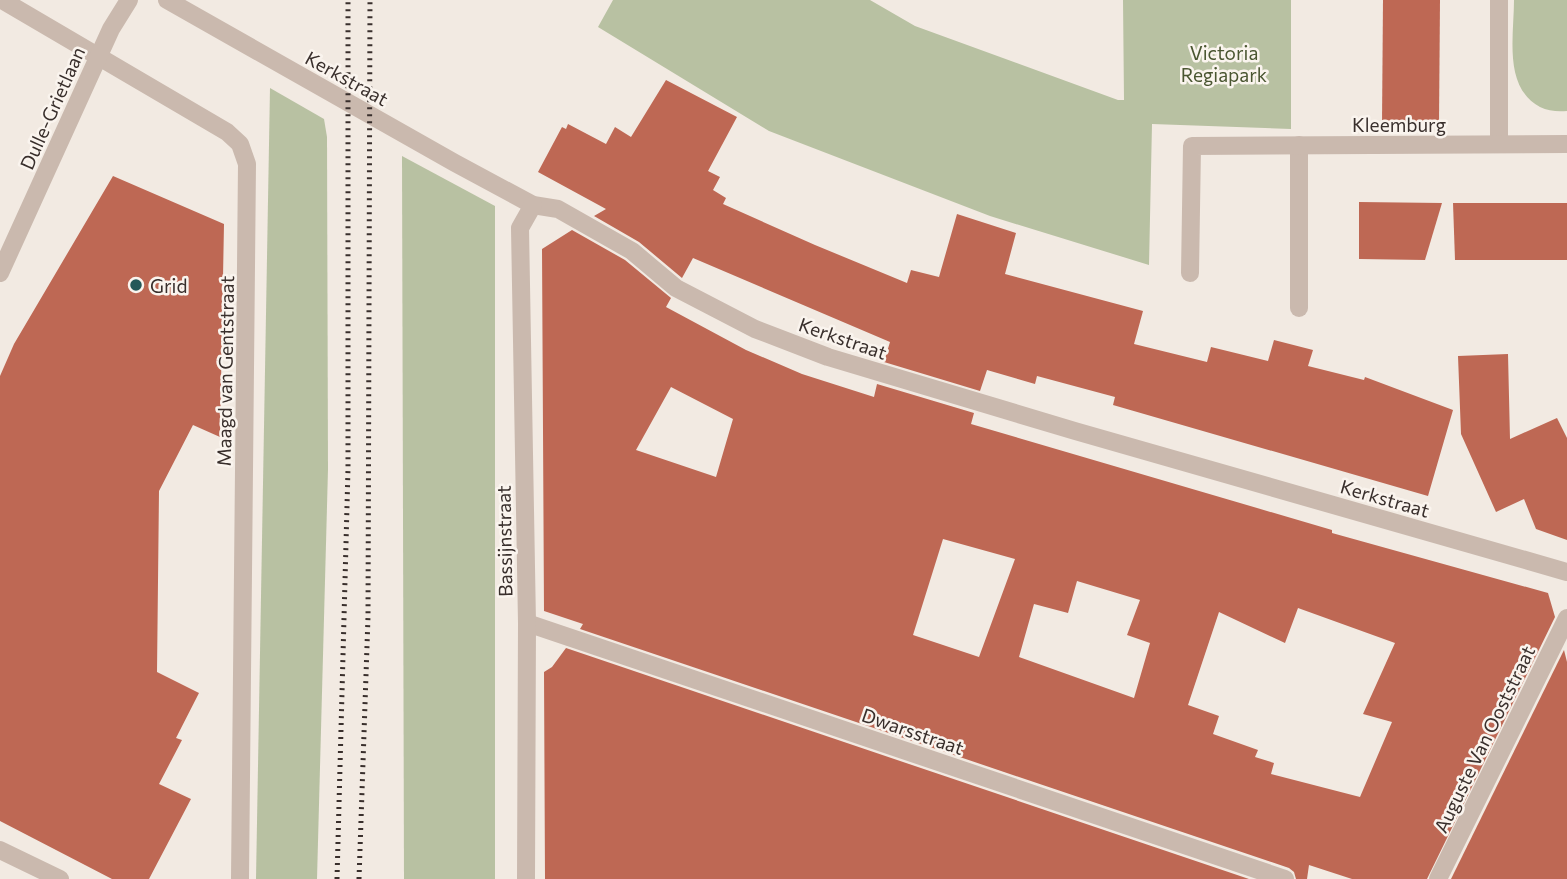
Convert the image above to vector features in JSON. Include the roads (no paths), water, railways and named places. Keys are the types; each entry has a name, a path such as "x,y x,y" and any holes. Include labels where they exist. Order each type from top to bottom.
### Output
{"street":[{"name":"Maagd van Gentstraat","path":"2,0 227,132 240,144 247,164 240,879"},
{"name":"Dulle-Grietlaan","path":"0,273 97,57 129,0"},
{"name":"Kerkstraat","path":"167,0 533,205 558,209 632,251 676,288 755,329 828,357 1075,431 1567,572"},
{"path":"1499,0 1499,144"},
{"name":"Kleemburg","path":"1191,273 1192,146 1567,144"},
{"path":"1299,145 1299,308"},
{"name":"Bassijnstraat","path":"526,879 527,623 520,228 533,205"},
{"name":"Auguste Van Ooststraat","path":"1438,879 1567,618"},
{"name":"Dwarsstraat","path":"527,623 1285,879"},
{"path":"0,849 60,879"}],"railway":[{"path":"337,879 348,469 348,0"},
{"path":"359,879 368,617 370,0"}],"place":[{"name":"Grid","path":"136,285"}],"park label":[{"name":"Victoria Regiapark","path":"1224,63"}]}
